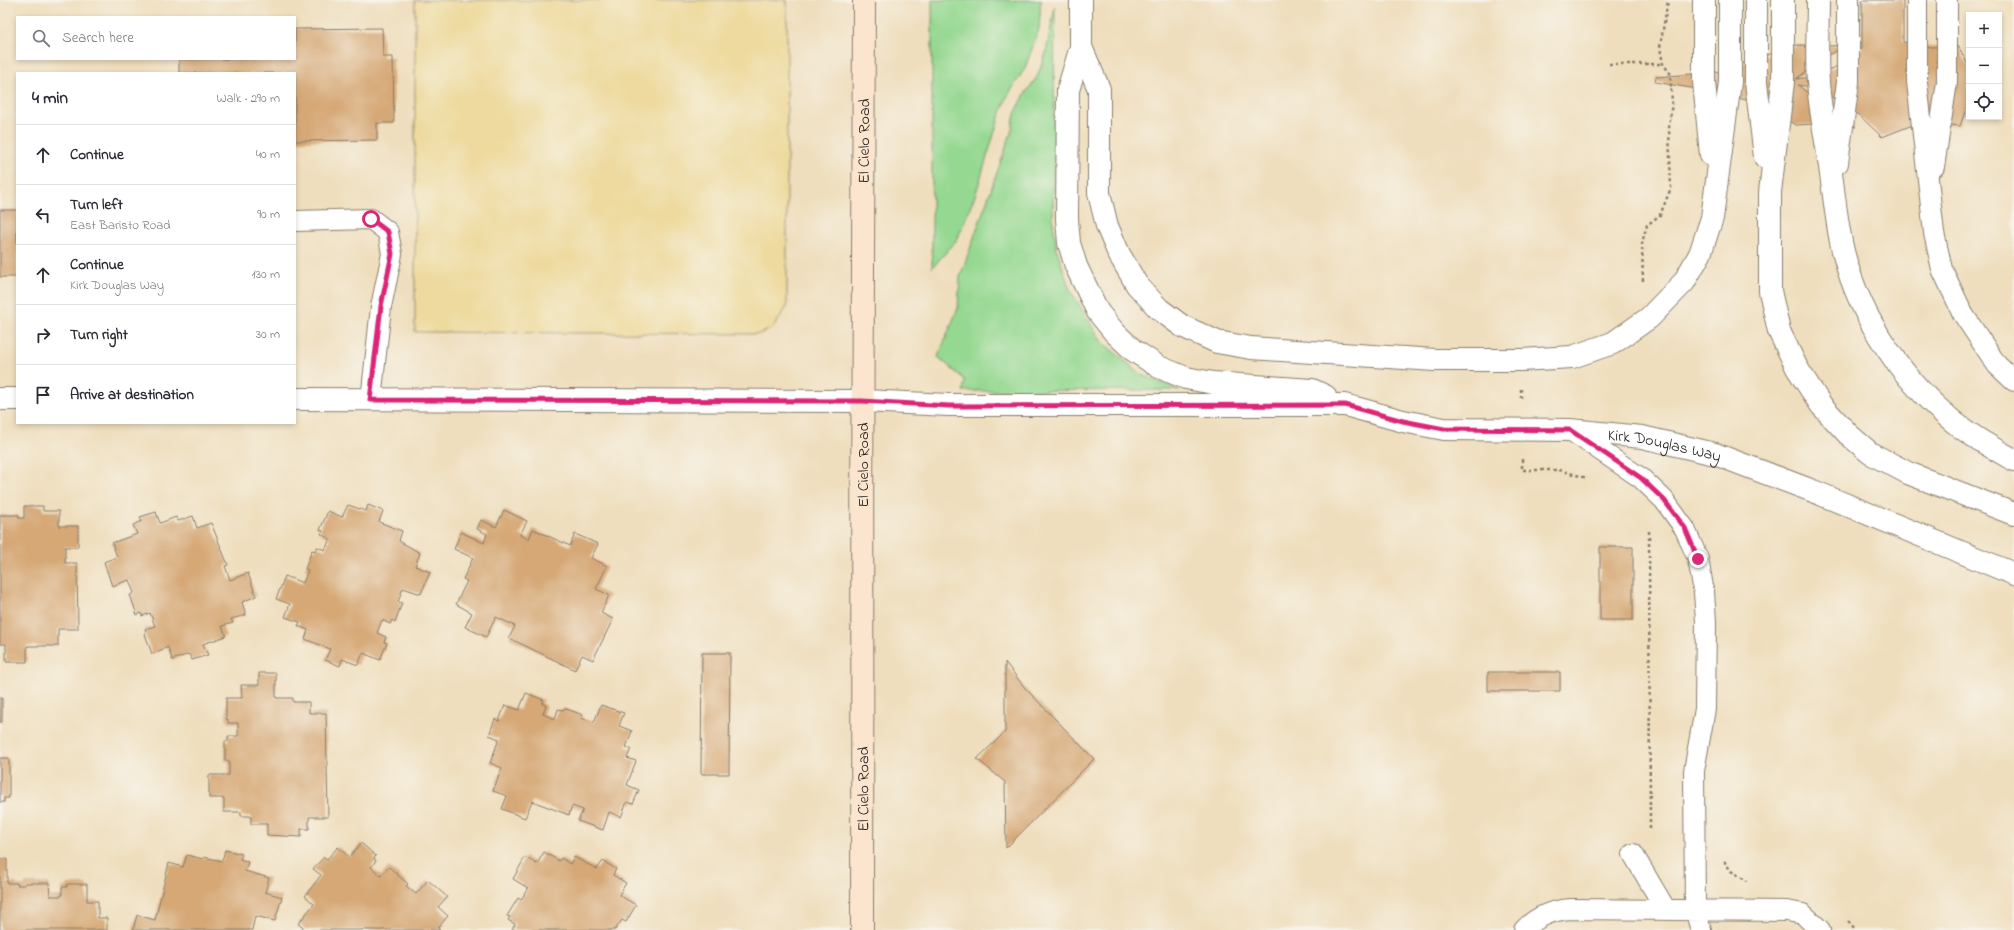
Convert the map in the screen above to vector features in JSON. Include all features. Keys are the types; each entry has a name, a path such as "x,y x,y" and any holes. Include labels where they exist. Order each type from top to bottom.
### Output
{"main road":[{"name":"El Cielo Road","path":"862,930 861,320 864,0"}],"street":[{"path":"1081,0 1081,47 1068,90 1067,219 1069,243 1076,266 1098,312 1115,333 1133,350 1159,367 1186,378 1213,383 1312,390 1345,405"},
{"path":"1704,0 1704,82 1715,192"},
{"path":"1081,47 1099,89 1099,193 1107,226 1119,254 1137,285 1159,309 1182,326 1217,342 1251,348 1435,360 1521,360 1572,357 1613,343 1649,318 1684,282 1700,254 1712,218 1730,82 1730,0"},
{"path":"1756,0 1756,82 1770,192"},
{"path":"1783,0 1783,82 1770,192 1770,291 1779,331 1797,368 1821,406 1848,434 1870,453 1908,473 2014,514"},
{"path":"1818,0 1818,82 1837,219 1844,255 1855,288 1875,328 1900,367 1926,396 1955,423 1980,441 2014,460"},
{"path":"1834,190 1848,82 1848,0"},
{"path":"0,399 16,399"},
{"name":"Kirk Douglas Way","path":"296,399 862,401 949,406 1345,405 1403,421 1444,429 1570,430 1642,437 1715,454 1813,491 2014,574"}],"lane":[{"path":"1917,0 1917,82 1934,234 1942,269 1962,314 1997,365 2014,381"},
{"path":"1930,191 1947,82 1947,0"},
{"path":"296,221 371,219 388,232 392,254 381,306 370,400"},
{"path":"1570,430 1641,478 1664,500 1685,528 1698,559 1704,592 1706,622 1706,709 1694,771 1695,910 1701,930"},
{"path":"1633,854 1666,910"},
{"path":"1524,930 1544,915 1556,910 1695,910 1787,911 1803,914 1820,930"}],"path":[{"path":"1609,64 1663,64 1660,47 1668,0"}],"green space":[{"path":"932,0 1041,0 1039,29 1025,68 1007,97 976,193 957,240 932,268"},
{"path":"1055,6 1053,224 1057,250 1070,290 1101,341 1142,375 1180,390 963,391 965,380 938,357 958,308 960,277 1011,133 1015,114 1025,94 1037,77 1046,53"}],"sand":[{"path":"415,0 787,0 787,307 772,329 758,334 415,332"}],"building":[{"path":"1862,0 1903,0 1903,42 1931,47 1958,46 1966,61 1966,109 1960,126 1933,123 1910,126 1882,137 1860,116 1832,97 1812,87 1798,85 1833,114 1856,127 1831,123 1796,125 1746,100 1716,92 1655,82 1656,77 1717,72 1797,45 1833,46 1857,41 1830,54 1796,79 1812,77 1835,67 1862,49"},
{"path":"382,28 383,57 393,57 394,123 377,123 377,140 296,141 296,72 179,72 179,60 296,60 296,29"},
{"path":"0,210 16,210 16,277 0,277"},
{"path":"348,505 366,511 368,505 383,511 379,522 402,531 399,541 420,553 415,566 430,572 421,594 403,588 398,602 402,603 395,622 392,620 390,624 382,620 377,633 386,637 384,642 387,643 380,660 363,653 358,665 342,659 340,666 325,660 330,649 305,639 308,630 298,626 300,622 285,617 290,604 276,599 285,576 303,583 308,570 305,569 312,550 315,551 317,547 325,550 330,539 321,534 323,531 320,530 328,511 342,517"},
{"path":"24,506 43,506 43,511 59,511 59,526 78,526 78,547 65,547 65,563 77,563 78,629 58,629 58,646 27,646 27,662 6,662 6,644 0,644 0,515 19,515 19,518 24,518"},
{"path":"504,510 527,521 520,535 529,539 533,529 570,546 575,534 598,544 591,558 607,566 596,589 609,595 601,613 613,619 593,660 582,655 575,670 509,638 515,626 496,617 486,637 465,627 472,613 456,604 467,581 463,579 473,558 454,549 461,532 484,543 487,534 477,529 481,520 496,527"},
{"path":"156,512 160,523 176,517 178,521 193,516 197,528 211,523 228,565 225,566 230,580 248,573 256,596 242,602 246,615 231,619 233,623 222,626 226,636 203,644 208,655 192,660 189,654 172,660 168,647 152,654 145,634 145,629 155,626 150,613 142,616 141,613 137,615 130,595 134,593 129,580 112,586 104,562 117,557 112,543 137,534 133,525 142,521 140,517"},
{"path":"1600,547 1633,547 1633,620 1600,620"},
{"path":"702,653 730,653 729,774 701,774"},
{"path":"1005,662 1025,688 1094,759 1006,848 1005,782 977,759 1005,732"},
{"path":"1488,672 1560,672 1560,691 1488,691"},
{"path":"259,673 276,673 276,698 293,698 293,702 309,702 309,713 326,713 328,817 309,817 309,829 301,829 301,837 267,835 267,824 251,824 251,816 241,816 241,812 224,812 224,798 209,798 209,775 229,775 229,761 225,761 225,741 228,741 228,736 238,736 238,723 228,723 228,719 226,719 226,698 242,698 241,685 259,685"},
{"path":"526,693 544,700 542,704 546,705 543,714 555,719 558,709 563,710 564,708 583,715 581,718 594,722 601,705 624,713 619,726 632,731 626,747 631,749 627,758 636,761 627,785 639,790 633,804 627,802 621,817 609,812 603,830 578,821 583,810 572,806 569,815 532,801 525,818 502,809 507,796 493,791 502,768 490,763 499,739 489,735 495,719 499,721 505,705 519,710"},
{"path":"0,698 2,698 2,722 0,722"},
{"path":"0,758 9,758 9,798 4,798 4,802 0,802"},
{"path":"361,843 376,856 374,858 376,861 371,867 381,876 389,867 408,884 406,886 416,894 428,880 447,897 438,907 448,916 438,928 440,930 306,930 298,924 314,904 305,896 321,875 313,869 324,857 327,859 338,847 349,857"},
{"path":"225,850 242,854 240,859 248,862 245,871 269,878 265,892 282,897 275,921 255,916 252,930 133,930 137,915 155,920 169,863 183,867 187,855 203,859 204,857 222,861"},
{"path":"544,852 559,861 561,858 570,864 574,857 597,869 603,861 616,869 613,875 626,883 619,895 636,905 626,922 622,920 615,930 512,930 515,924 508,920 510,917 507,916 518,898 521,900 528,888 513,879 525,857 537,864"},
{"path":"0,859 7,859 7,883 25,885 25,883 49,883 50,896 62,896 62,887 67,887 67,884 87,884 87,901 98,901 98,918 107,918 107,930 0,930"}],"route":[{"path":"371,219 388,232 392,254 381,306 370,400 862,401 949,406 1262,404 1345,405 1403,421 1444,429 1570,430 1641,478 1664,500 1685,528 1698,559"}]}
